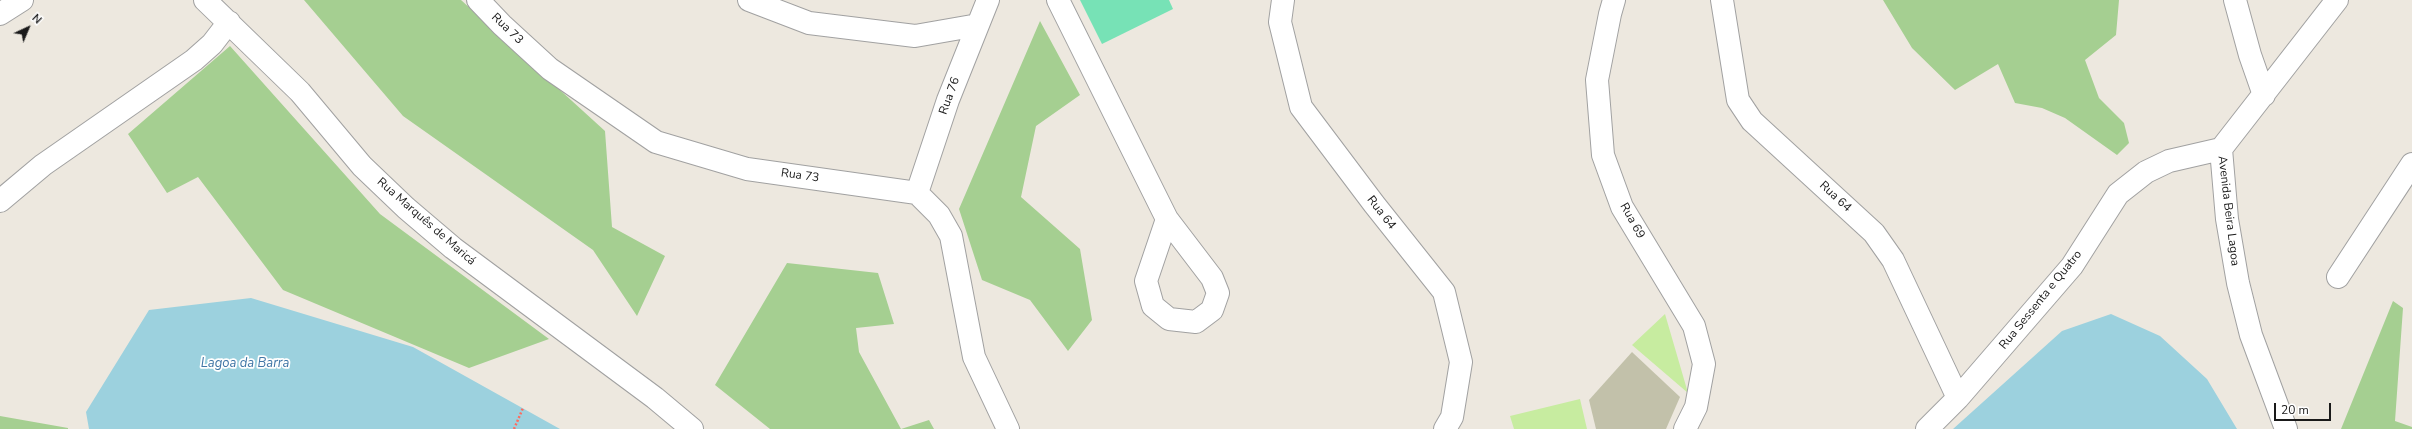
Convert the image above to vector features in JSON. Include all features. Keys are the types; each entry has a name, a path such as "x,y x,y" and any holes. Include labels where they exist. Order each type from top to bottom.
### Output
{"street":[{"path":"0,14 22,0"},
{"name":"Rua Marquês de Maricá","path":"205,0 300,92 362,166 406,208 453,248 655,398 692,429"},
{"name":"Rua 73","path":"478,0 502,25 550,69 656,142 747,168 917,193"},
{"path":"749,0 809,23 915,36 978,25"},
{"name":"Rua 76","path":"917,193 948,100 988,0"},
{"path":"1058,0 1167,219"},
{"name":"Rua 64","path":"1283,0 1280,22 1301,107 1374,204 1444,292 1461,362 1452,417 1445,429"},
{"name":"Rua 69","path":"1614,0 1597,80 1602,155 1622,206 1694,326 1704,364 1696,407 1685,429"},
{"name":"Rua 64","path":"1722,0 1738,100 1752,121 1874,233 1893,260 1958,398"},
{"path":"2235,0 2250,55 2264,95"},
{"name":"Avenida Beira Lagoa","path":"2286,429 2250,336 2238,283 2227,219 2220,149 2264,95 2337,0"},
{"path":"0,200 44,165 194,60 212,44 229,22"},
{"name":"Rua Sessenta e Quatro","path":"1927,429 1958,398 2072,266 2118,194 2146,172 2169,161 2220,149"},
{"path":"2338,277 2412,164"},
{"path":"917,193 939,215 951,236 974,357 1008,429"}],"path":[{"path":"514,429 523,408"}],"shaded area":[{"path":"1632,352 1680,397 1666,429 1596,429 1589,400"}],"green space":[{"path":"304,0 461,0 605,131 612,227 665,256 637,316 593,250 403,116"},
{"path":"1080,0 1169,0 1173,9 1102,44"},
{"path":"1883,0 2119,0 2116,35 2085,60 2099,98 2124,123 2129,143 2117,155 2065,118 2042,108 2015,103 1998,64 1955,90 1912,48"},
{"path":"1040,21 1080,95 1036,126 1021,197 1080,249 1092,320 1068,351 1030,300 982,280 959,209"},
{"path":"230,46 380,214 549,339 469,368 283,290 198,177 167,193 128,134"},
{"path":"787,263 878,273 894,324 856,328 859,352 901,429 770,429 715,385"},
{"path":"2393,301 2403,308 2395,421 2412,427 2412,429 2341,429"},
{"path":"1665,314 1688,393 1632,345"},
{"path":"1580,399 1587,429 1514,429 1510,416"},
{"path":"0,416 68,428 68,429 0,429"},
{"path":"929,420 934,429 901,429"}],"water":[{"name":"Lagoa da Barra","path":"251,298 413,347 560,429 89,429 86,412 149,310"},
{"path":"2111,314 2160,336 2207,379 2237,429 1953,429 2062,331"}]}
